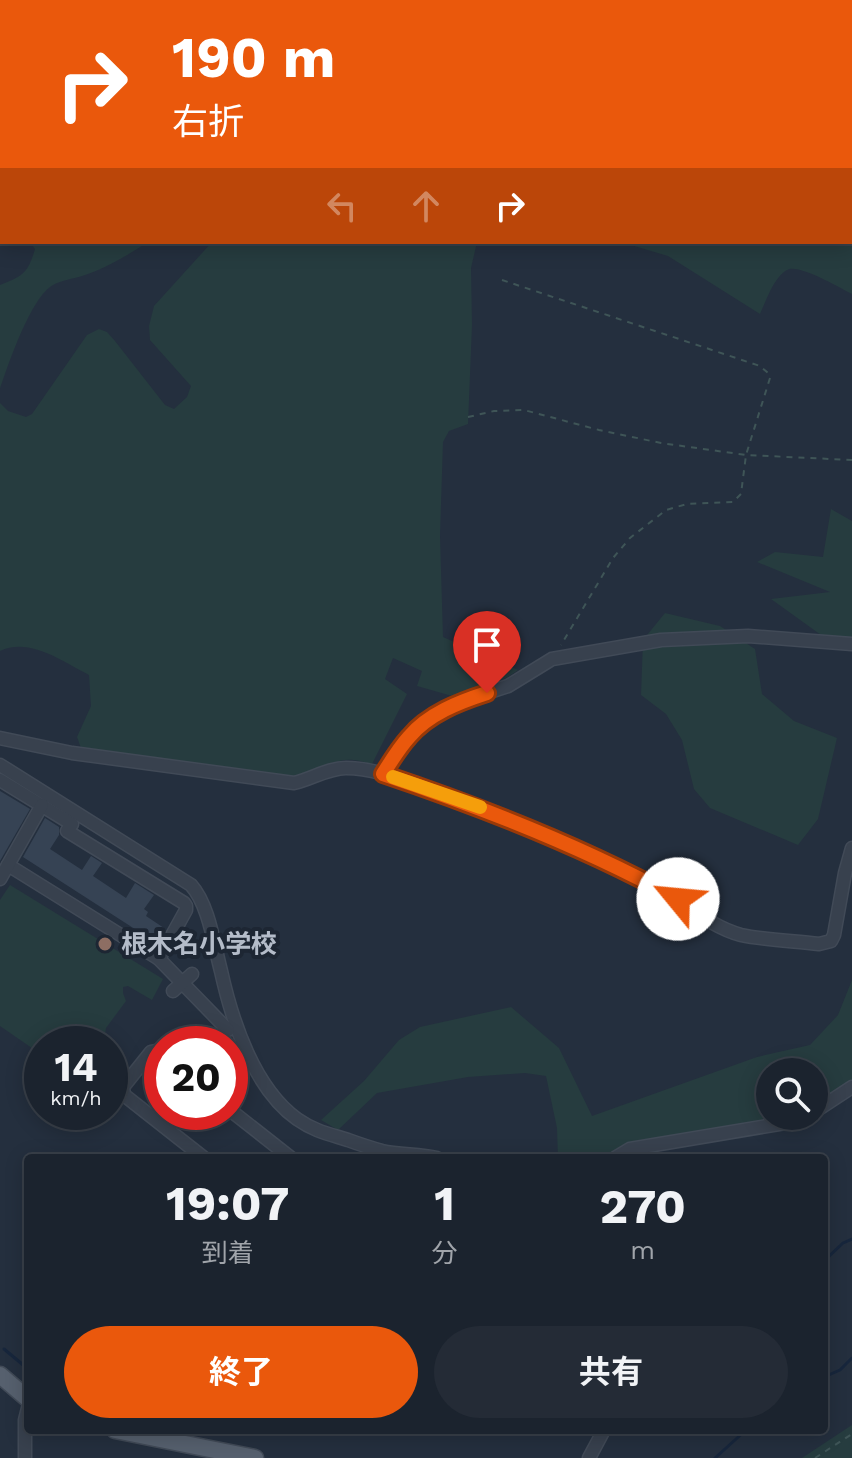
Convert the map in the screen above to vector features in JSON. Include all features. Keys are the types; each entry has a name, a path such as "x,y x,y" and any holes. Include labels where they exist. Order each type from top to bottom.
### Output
{"main road":[{"path":"0,1375 24,1396"},
{"path":"135,1434 255,1458"}],"street":[{"path":"383,774 410,735 441,711 508,686 552,659 661,640 748,636 852,644"},
{"path":"0,738 72,753 294,783 343,768 383,774 470,803 571,846 654,886 707,919 740,934 819,944 831,941 852,848"},
{"path":"0,765 191,885 199,894 235,1022 258,1072 277,1101 297,1119 322,1134 382,1151 406,1154"},
{"path":"0,780 72,824 67,831 186,906 159,959"},
{"path":"0,879 42,805"},
{"path":"8,865 159,959 224,1026"},
{"path":"144,1061 123,1087 124,1095 144,1111"},
{"path":"828,1103 852,1087"},
{"path":"248,1124 286,1154"},
{"path":"622,1154 630,1149 756,1128"},
{"path":"168,1130 198,1154"},
{"path":"25,1434 25,1458"},
{"path":"589,1458 602,1434"}],"path":[{"path":"502,280 760,366 770,378 746,455 741,494 733,502 687,504 666,510 630,538 613,558 552,659"},
{"path":"468,417 494,411 524,410 661,443 746,455 852,460"},
{"path":"815,1458 852,1434"}],"green space":[{"path":"31,244 145,244 108,266 56,283 45,292 21,332 0,389 0,285 27,269 35,249"},
{"path":"210,244 477,244 471,268 468,424 449,431 443,442 440,536 443,637 518,670 506,678 452,696 417,686 422,671 393,658 385,679 407,694 372,764 345,760 284,778 81,748 77,737 91,706 89,675 34,649 11,647 0,651 0,403 8,411 26,417 32,414 87,335 99,329 115,341 165,405 174,409 187,397 191,386 150,340 149,326 154,306"},
{"path":"628,244 852,244 852,294 809,273 787,270 778,278 760,314 668,256"},
{"path":"831,509 852,521 852,639 821,635 771,599 830,592 757,562 775,552 823,557"},
{"path":"665,613 720,626 755,649 762,694 794,721 837,738 818,819 798,845 710,808 694,789 682,740 666,714 641,695 643,640"},
{"path":"10,885 163,979 152,1000 128,986 123,987 126,1001 107,1026 24,1026 24,1043 0,1026 0,900"},
{"path":"852,980 852,1080 828,1098 828,1058 756,1058 756,1121 630,1142 611,1154 558,1154 557,1128 546,1076 525,1073 468,1077 377,1093 338,1130 321,1120 364,1081 399,1040 420,1027 511,1007 559,1048 592,1116 757,1057 810,1045 838,1015"},
{"path":"852,1425 852,1458 802,1458"}],"building":[{"path":"0,791 30,809 0,861"},
{"path":"45,818 59,827 59,835 50,849 82,870 91,856 102,863 93,876 126,898 135,883 154,895 144,909 148,912 146,916 164,928 155,942 23,857"}],"waterway":[{"path":"828,1257 852,1239"},
{"path":"4,1349 24,1366"},
{"path":"828,1375 840,1370 852,1358"},
{"path":"715,1458 742,1434"}],"slow traffic":[{"path":"393,777 480,807"}],"place":[{"name":"根木名小学校","path":"105,944"}],"route":[{"path":"487,693 441,711 422,724 410,735 383,774 470,803 571,846 678,899"}]}
